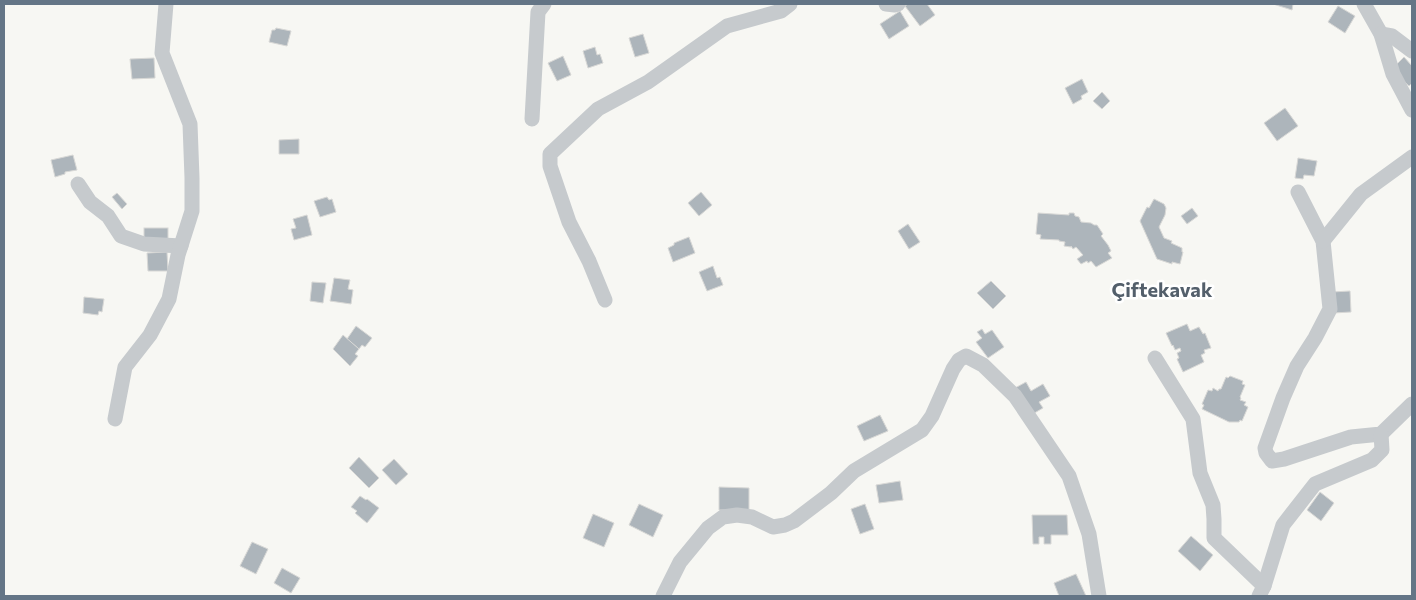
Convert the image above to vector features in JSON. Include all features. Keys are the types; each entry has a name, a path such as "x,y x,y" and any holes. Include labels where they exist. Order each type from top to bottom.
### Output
{"street":[{"path":"115,419 125,367 150,336 169,299 181,246 192,211 190,124 162,53 166,4"},
{"path":"532,119 538,12 544,4"},
{"path":"605,300 589,261 569,222 550,166 550,154 598,109 648,82 727,26 781,11 790,4"},
{"path":"886,4 895,6 898,4"},
{"path":"1364,4 1381,34 1393,74 1412,110"},
{"path":"1381,34 1392,36 1412,51"},
{"path":"1323,241 1361,194 1412,157"},
{"path":"78,184 90,202 108,216 121,236 144,244 181,246"},
{"path":"1298,192 1323,241 1330,309 1315,338 1297,366 1282,398 1265,448 1266,453 1272,461 1284,460 1351,437 1381,434 1412,404"},
{"path":"663,596 680,562 708,528 724,517 737,515 752,517 773,527 785,525 794,521 831,493 854,471 922,430 932,416 953,369 959,360 966,356 983,365 1015,396 1069,476 1089,534 1099,596"},
{"path":"1155,358 1193,419 1200,473 1213,505 1214,538 1262,591"},
{"path":"1262,591 1283,524 1315,484 1372,460 1382,450 1381,434"}],"building":[{"path":"908,4 927,4 935,15 920,26 905,6"},
{"path":"1273,4 1293,4 1292,10"},
{"path":"1338,6 1355,16 1345,33 1328,22"},
{"path":"900,11 909,26 889,39 880,24"},
{"path":"276,28 291,31 287,46 269,42 272,30"},
{"path":"643,34 649,53 635,57 629,38"},
{"path":"595,47 597,55 600,54 603,63 588,68 583,51"},
{"path":"563,56 571,75 557,81 548,63"},
{"path":"1404,57 1412,66 1412,83 1409,86 1392,69"},
{"path":"154,58 155,78 132,79 130,59"},
{"path":"1082,79 1088,92 1081,96 1082,99 1073,104 1065,88"},
{"path":"1102,92 1110,101 1102,109 1093,101"},
{"path":"1285,108 1298,126 1277,141 1264,123"},
{"path":"299,139 299,154 279,154 279,140"},
{"path":"73,155 77,170 65,172 65,174 55,177 51,160"},
{"path":"1298,158 1317,161 1314,176 1304,175 1303,179 1295,178"},
{"path":"701,192 712,205 699,216 688,203"},
{"path":"117,193 127,204 122,209 112,197"},
{"path":"327,197 329,200 332,199 336,212 320,217 314,201"},
{"path":"1154,199 1164,204 1166,208 1159,227 1164,238 1182,248 1180,264 1172,262 1172,264 1157,259 1140,221 1147,207 1149,208"},
{"path":"1192,208 1198,216 1187,224 1181,216"},
{"path":"1038,213 1069,215 1069,213 1074,213 1081,222 1097,225 1103,234 1101,236 1111,251 1108,253 1112,258 1096,267 1091,261 1081,264 1077,259 1083,255 1076,247 1073,249 1071,246 1064,246 1065,242 1059,240 1040,239 1041,235 1036,234"},
{"path":"307,215 312,235 294,240 291,229 296,228 293,219"},
{"path":"908,224 920,242 909,249 898,231"},
{"path":"144,228 168,228 168,243 144,243"},
{"path":"689,237 695,253 673,262 668,248 674,245 674,243"},
{"path":"167,252 168,271 148,271 147,253"},
{"path":"713,266 717,278 720,277 723,285 707,291 699,272"},
{"path":"334,278 350,280 348,289 353,290 351,304 330,301"},
{"path":"991,281 1006,296 993,309 977,293"},
{"path":"312,282 326,283 323,303 310,301"},
{"path":"1350,291 1351,312 1333,313 1332,292"},
{"path":"84,297 104,299 102,312 99,311 98,315 83,313"},
{"path":"1187,324 1190,331 1199,327 1203,334 1205,333 1211,348 1204,350 1205,353 1201,355 1204,362 1183,372 1177,359 1179,358 1177,353 1181,351 1180,348 1175,350 1166,333"},
{"path":"356,326 372,338 365,347 362,345 359,349 347,339"},
{"path":"982,329 985,334 992,330 1004,347 988,358 976,342 982,338 977,332"},
{"path":"343,335 359,349 355,354 358,356 350,366 333,349"},
{"path":"1230,376 1243,381 1242,384 1245,385 1240,400 1246,402 1244,405 1248,407 1242,421 1240,420 1239,422 1229,422 1202,409 1204,405 1202,404 1208,390 1212,391 1213,388 1218,391 1221,389 1226,377"},
{"path":"1026,382 1031,391 1043,384 1050,396 1039,402 1043,408 1031,415 1015,388"},
{"path":"880,415 888,431 864,441 857,426"},
{"path":"359,457 379,478 369,488 349,468"},
{"path":"394,459 408,474 396,485 382,470"},
{"path":"900,481 903,500 879,503 876,485"},
{"path":"719,487 749,488 749,510 719,510"},
{"path":"1320,492 1334,503 1321,521 1307,510"},
{"path":"360,496 379,508 367,523 351,507"},
{"path":"639,504 663,515 653,537 629,525"},
{"path":"865,504 874,529 860,534 851,509"},
{"path":"593,514 614,523 604,547 583,538"},
{"path":"1032,515 1067,515 1068,535 1051,535 1051,544 1044,544 1044,537 1039,537 1039,544 1033,544"},
{"path":"1191,536 1213,555 1200,571 1178,551"},
{"path":"252,542 268,549 256,574 240,566"},
{"path":"282,568 300,578 291,593 274,583"},
{"path":"1076,574 1086,596 1059,596 1054,583"}],"district":[{"name":"Çiftekavak","path":"1162,290"}]}
